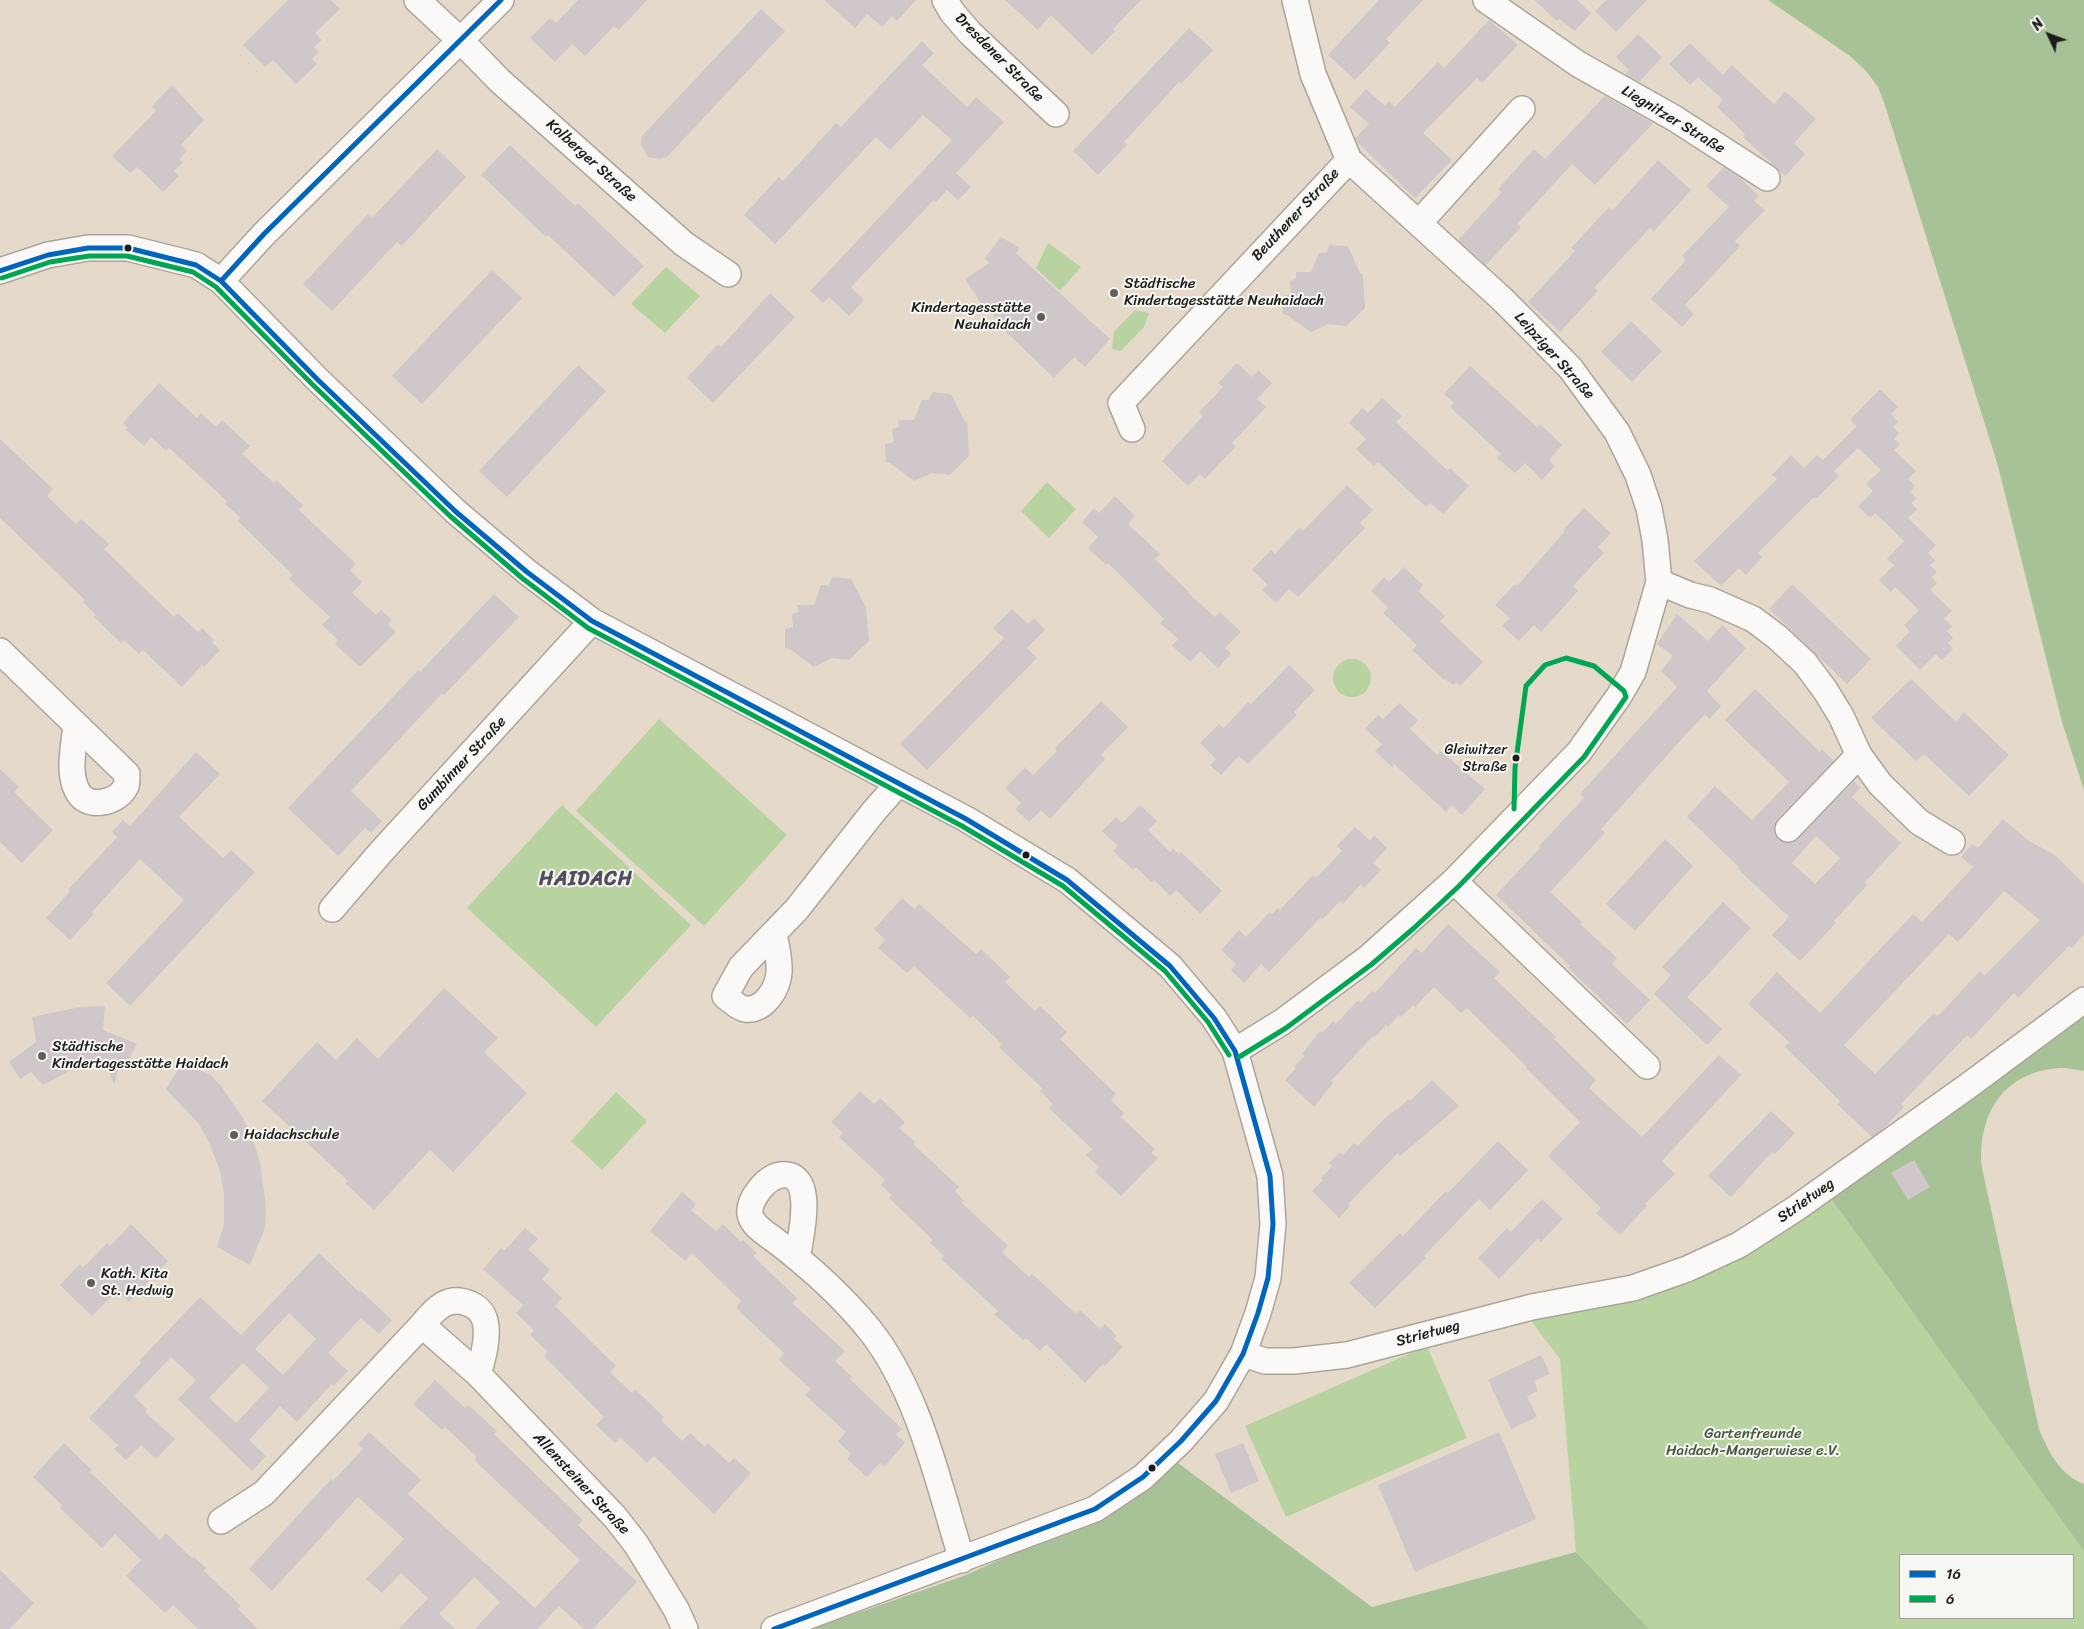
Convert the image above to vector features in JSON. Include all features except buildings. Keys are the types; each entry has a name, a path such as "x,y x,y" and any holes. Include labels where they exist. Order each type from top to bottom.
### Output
{"street":[{"name":"Kolberger Straße","path":"417,0 500,81 684,244 728,274"},
{"path":"222,281 264,234 501,0"},
{"name":"Dresdener Straße","path":"945,0 952,12 970,32 1056,114"},
{"name":"Leipziger Straße","path":"1235,1051 1282,1022 1368,958 1454,881 1579,752 1619,696 1633,672 1659,582 1655,540 1649,508 1638,475 1613,424 1571,369 1502,299 1348,160 1313,74 1295,0"},
{"name":"Liegnitzer Straße","path":"1486,0 1576,65 1674,118 1767,178"},
{"path":"1419,223 1522,109"},
{"name":"Beuthener Straße","path":"1132,429 1121,403 1348,160"},
{"path":"0,271 48,255 88,248 128,248 196,265 222,281 317,379 455,511 527,572 592,621 966,819 1067,880 1170,966 1214,1018 1235,1051 1270,1176 1272,1224 1268,1278 1243,1354 1216,1401 1181,1441 1143,1477 1088,1512 774,1629"},
{"path":"1659,582 1690,595 1710,600 1753,619 1777,637 1805,663 1825,690 1841,716 1859,756 1880,784 1919,822 1952,842"},
{"name":"Gumbinner Straße","path":"332,909 381,852 592,621"},
{"path":"0,651 76,726"},
{"path":"1788,829 1859,756"},
{"path":"774,933 797,909 874,811 898,784"},
{"path":"1454,881 1647,1066"},
{"name":"Strietweg","path":"1243,1354 1265,1361 1294,1361 1347,1355 1532,1307 1632,1288 1660,1280 1687,1269 1739,1245 1795,1209 1928,1115 2084,1000"},
{"path":"794,1255 842,1298 886,1352 921,1424 962,1560"},
{"path":"221,1521 264,1493 442,1304 452,1300 462,1300 477,1307 485,1320 485,1355 478,1374"},
{"name":"Allensteiner Straße","path":"422,1325 478,1374 615,1517 636,1544 671,1601 685,1629"}],"green space":[{"path":"1768,0 2084,0 2084,790 2062,722 1998,466 1878,87 1866,71 1850,56"},
{"path":"1048,243 1081,267 1060,291 1036,268"},
{"path":"666,267 700,296 665,333 631,304"},
{"path":"1135,310 1149,313 1144,327 1121,351 1112,349 1114,332"},
{"path":"1047,482 1076,509 1049,538 1021,511"},
{"path":"1352,659 1366,664 1371,678 1366,692 1352,697 1338,692 1333,678 1338,664"},
{"path":"659,719 787,835 704,926 576,811"},
{"path":"562,805 691,925 596,1027 467,908"},
{"path":"2084,1003 2084,1071 2061,1068 2041,1071 2023,1077 2009,1087 1998,1099 1984,1130 1982,1168 2039,1429 2046,1446 2056,1461 2068,1475 2084,1484 2084,1551 1826,1191"},
{"path":"616,1092 647,1121 602,1170 571,1141"},
{"name":"Gartenfreunde Haidach-Mangerwiese e.V.","path":"1826,1191 2035,1482 2084,1505 2084,1629 1649,1629 1576,1552 1560,1359 1525,1313 1626,1291"},
{"path":"1427,1346 1467,1438 1286,1517 1245,1426"},
{"path":"1174,1460 1372,1607 1576,1552 1649,1629 812,1629 966,1575 1086,1521"}],"transit line":[{"name":"16","path":"221,281 264,234 501,0"},
{"name":"16","path":"0,271 48,255 88,248 128,248 196,265 221,281 317,379 455,511 527,572 592,621 966,819 1067,880 1170,966 1214,1018 1235,1051 1270,1176 1273,1224 1268,1278 1258,1313 1243,1354 1216,1401 1181,1441 1143,1477 1095,1509 774,1629"},
{"name":"6","path":"2,278 50,262 89,256 127,256 193,272 216,287 312,384 450,516 522,578 588,628 962,826 1063,886 1165,971 1208,1022 1229,1055"},
{"name":"6","path":"1239,1057 1286,1028 1372,964 1414,928 1459,886 1584,757 1626,697 1624,691 1594,666 1566,658 1545,665 1526,686 1515,768 1514,809"}],"place":[{"name":"Städtische Kindertagesstätte Neuhaidach","path":"1114,293"},
{"name":"Kindertagesstätte Neuhaidach","path":"1041,317"},
{"name":"Gleiwitzer Straße","path":"1516,758"},
{"name":"Städtische Kindertagesstätte Haidach","path":"42,1056"},
{"name":"Haidachschule","path":"234,1135"},
{"name":"Kath. Kita St. Hedwig","path":"91,1283"}],"district":[{"name":"HAIDACH","path":"586,880"}]}
